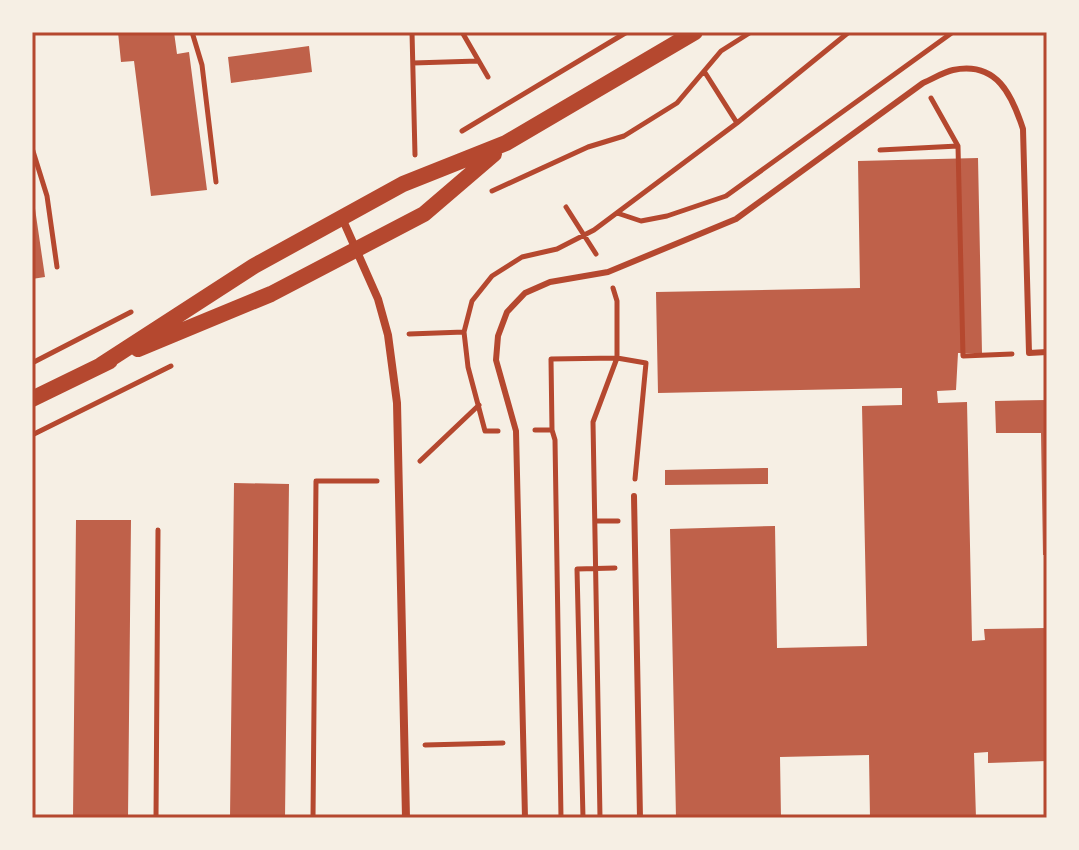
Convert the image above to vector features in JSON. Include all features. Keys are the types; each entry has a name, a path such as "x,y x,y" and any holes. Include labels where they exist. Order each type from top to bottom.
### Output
{"main road":[{"path":"101,365 254,266 403,184 506,143 695,32"},
{"path":"32,399 101,365 271,294 424,214 506,143"}],"street":[{"path":"342,218 375,290 388,335 397,403 406,818"}],"lane":[{"path":"525,818 516,431 496,360 498,336 507,312 525,293 550,282 608,272 736,219 923,83 954,70 981,70 1001,82 1015,103 1023,129 1029,353 1047,352"},
{"path":"634,496 640,818"}],"path":[{"path":"192,32 202,65 216,182"},
{"path":"412,32 415,148"},
{"path":"462,32 488,77"},
{"path":"455,135 627,32"},
{"path":"489,193 588,147 624,136 677,103 721,51 751,32"},
{"path":"584,236 737,123 849,32"},
{"path":"617,213 641,221 667,216 726,196 953,32"},
{"path":"413,63 478,61"},
{"path":"911,61 958,146 963,356 1029,353"},
{"path":"704,71 737,123"},
{"path":"880,150 958,146"},
{"path":"32,148 47,196 57,267"},
{"path":"415,159 428,151"},
{"path":"566,207 608,272 617,301 617,358 593,422 600,818"},
{"path":"388,335 464,332"},
{"path":"561,818 551,359 617,358 646,363 634,496"},
{"path":"313,818 316,481 399,481 479,405"},
{"path":"516,431 552,430"},
{"path":"156,818 158,530"},
{"path":"583,818 577,569 617,568"},
{"path":"404,746 523,742"}],"building":[{"path":"118,32 174,32 177,54 189,52 207,190 151,196 134,61 121,62"},
{"path":"309,46 312,72 231,83 228,57"},
{"path":"978,158 982,353 958,353 956,390 937,391 938,403 967,402 972,641 985,640 984,629 1047,628 1047,761 988,763 988,752 974,753 976,818 870,818 869,755 780,757 781,818 676,818 670,529 775,526 777,648 867,646 862,406 902,405 902,388 658,393 656,292 860,288 858,161"},
{"path":"32,188 45,277 32,279"},
{"path":"1047,400 1047,555 1043,555 1041,433 996,433 995,401"},
{"path":"768,468 768,484 665,485 665,470"},
{"path":"234,483 289,484 285,818 230,818"},
{"path":"76,520 131,520 128,818 73,818"}]}
